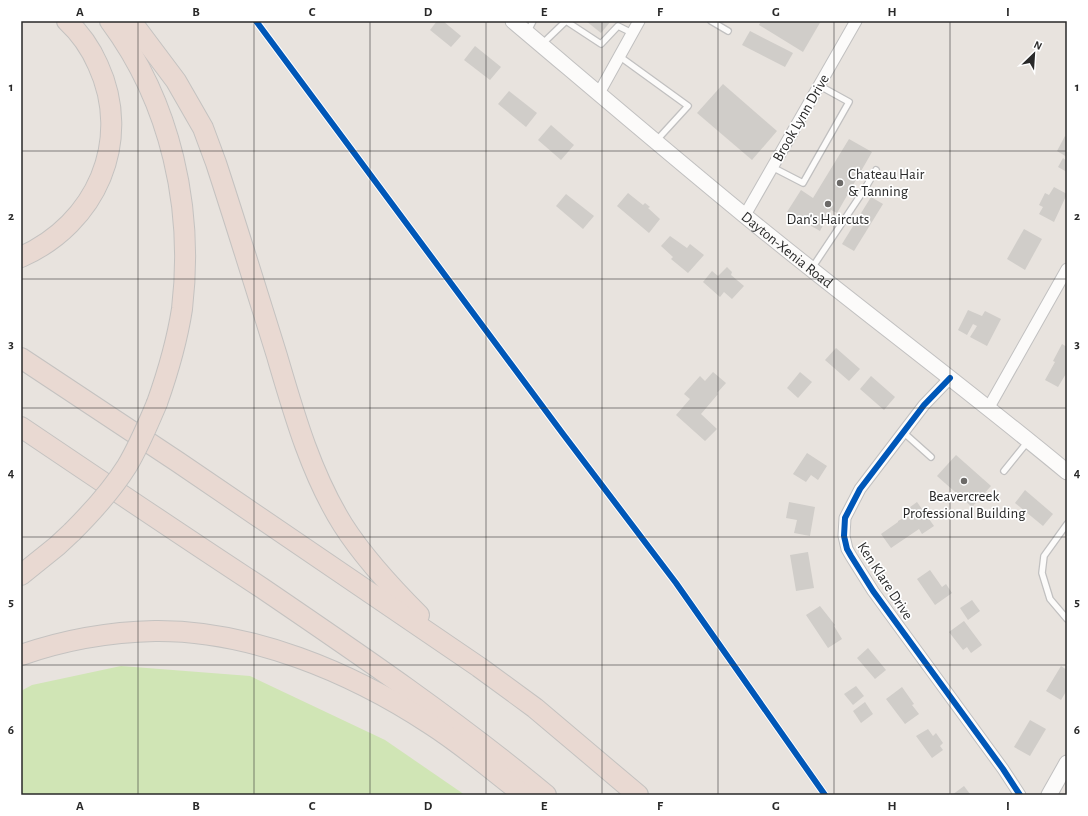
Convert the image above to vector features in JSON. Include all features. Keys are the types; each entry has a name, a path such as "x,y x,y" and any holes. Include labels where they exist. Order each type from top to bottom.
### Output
{"highway":[{"path":"21,257 50,241 80,214 93,195 108,157 111,138 111,116 108,94 102,75 93,55 82,38 67,21"},
{"path":"21,575 72,532 101,502 126,467 144,435 158,403 174,349 181,310 185,256 182,205 177,169 159,110 148,84 131,53 110,21"},
{"path":"132,21 176,80 202,128 216,163 308,453 323,490 353,541 377,572 419,615 440,641"},
{"path":"21,358 178,462 440,641 535,708 638,795"},
{"path":"21,373 169,469 446,658 484,685 555,741 619,795"},
{"path":"21,426 376,666 451,720 546,795"},
{"path":"21,655 67,642 96,636 155,631 208,635 259,646 325,668 405,708 446,735 524,795"}],"main road":[{"name":"Dayton-Xenia Road","path":"513,21 530,27 541,45 745,215 950,378 989,407 1067,472"},
{"path":"1049,795 1067,763"}],"street":[{"path":"599,93 639,21"},
{"name":"Brook Lynn Drive","path":"745,215 856,21"},
{"path":"989,407 1067,269"},
{"name":"Ken Klare Drive","path":"950,378 924,405 868,476 845,518 844,530 847,549 873,591 1003,769 1020,795"}],"lane":[{"path":"541,45 566,21 601,44 618,26 632,33"},
{"path":"710,21 728,31"},
{"path":"619,56 688,106 656,141"},
{"path":"772,167 802,183 849,102 820,86"},
{"path":"812,268 876,170"},
{"path":"903,432 931,458"},
{"path":"1004,471 1029,440"},
{"path":"1067,524 1044,556 1042,573 1050,599 1067,619"}],"green space":[{"path":"121,666 250,676 385,740 465,795 21,795 21,691 32,685"}],"building":[{"path":"437,21 443,21 461,36 451,47 430,30"},
{"path":"586,21 611,21 601,33"},
{"path":"761,21 821,21 803,52 759,25"},
{"path":"750,31 793,53 785,67 742,45"},
{"path":"475,46 501,67 490,80 464,60"},
{"path":"723,84 777,131 752,160 697,113"},
{"path":"509,91 537,113 526,127 498,104"},
{"path":"551,125 574,145 561,160 538,140"},
{"path":"1065,136 1067,138 1067,157 1057,151"},
{"path":"849,139 872,152 837,213 831,210 820,231 787,212 801,190 813,198"},
{"path":"1063,158 1067,161 1067,172 1058,167"},
{"path":"1054,187 1067,194 1054,222 1039,214 1043,207 1039,205 1045,193 1049,195"},
{"path":"628,193 643,205 645,203 650,207 648,208 660,219 649,233 617,206"},
{"path":"566,194 594,216 583,229 556,206"},
{"path":"871,197 883,204 854,251 842,244"},
{"path":"1024,229 1042,239 1025,270 1007,259"},
{"path":"670,236 687,248 690,244 704,255 688,273 671,259 673,257 661,246"},
{"path":"727,267 732,272 731,275 744,286 732,299 724,292 720,297 703,282 712,271 718,276"},
{"path":"968,310 982,316 985,311 1001,319 987,346 970,337 977,326 973,324 967,335 958,330"},
{"path":"1062,344 1067,347 1067,372 1058,387 1045,380 1055,362 1053,361"},
{"path":"836,348 860,369 849,381 825,360"},
{"path":"713,372 726,383 701,414 717,429 705,441 676,415 690,399 684,394 700,376 705,381"},
{"path":"800,372 812,382 798,398 787,388"},
{"path":"871,376 895,397 884,410 860,389"},
{"path":"807,453 827,466 818,480 811,475 806,482 793,474"},
{"name":"Beavercreek Professional Building","path":"956,455 991,486 972,507 937,476"},
{"path":"1025,490 1053,514 1043,526 1015,503"},
{"path":"789,502 815,507 810,536 794,533 797,520 786,518"},
{"path":"917,502 934,526 922,534 919,529 891,548 881,534 905,517 902,513"},
{"path":"808,552 814,588 796,591 790,555"},
{"path":"930,570 942,587 946,584 952,593 935,605 917,579"},
{"path":"972,600 980,611 968,620 960,608"},
{"path":"820,606 835,625 834,626 842,639 828,648 806,615"},
{"path":"964,621 982,645 971,653 967,647 963,650 949,632"},
{"path":"868,648 886,670 875,679 857,658"},
{"path":"1061,666 1067,670 1067,690 1061,700 1046,691"},
{"path":"856,686 864,696 853,705 844,694"},
{"path":"902,687 919,714 905,724 886,699"},
{"path":"865,702 873,714 861,723 853,711"},
{"path":"1030,720 1046,729 1030,756 1014,747"},
{"path":"928,729 933,736 936,733 943,743 940,746 943,750 932,758 916,736"},
{"path":"964,786 970,794 952,795"}],"cycle path":[{"path":"256,21 563,434 676,583 825,795"},
{"path":"950,378 924,405 860,489 845,518 844,536 847,549 873,591 1003,769 1020,795"}],"place":[{"name":"Chateau Hair & Tanning","path":"840,183"},
{"name":"Dan's Haircuts","path":"828,204"},
{"name":"Beavercreek Professional Building","path":"964,481"}]}
